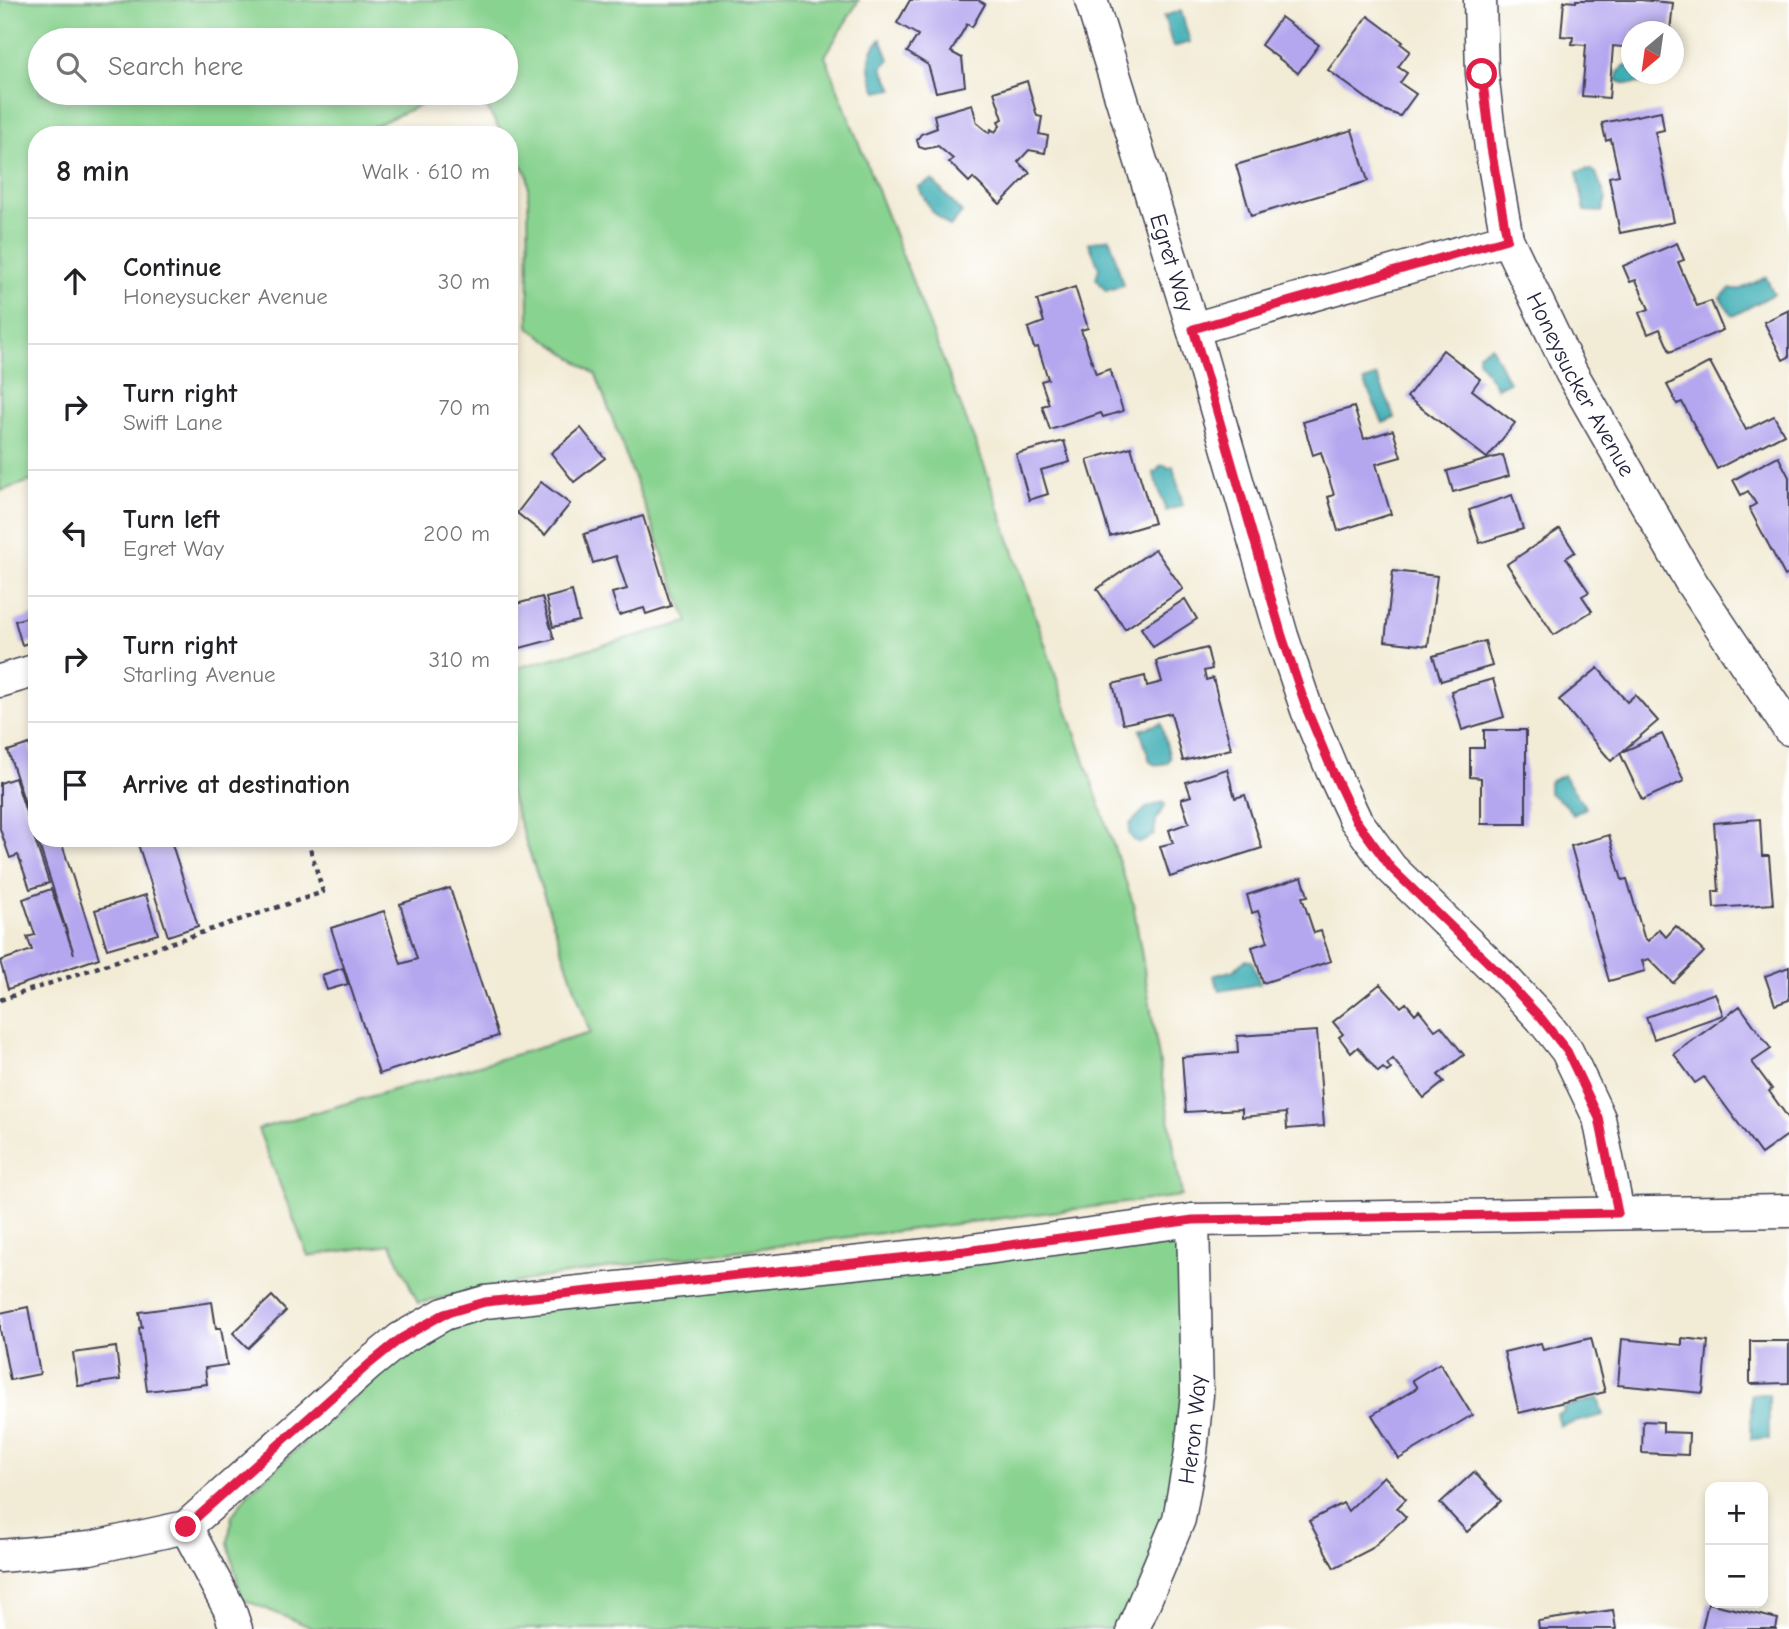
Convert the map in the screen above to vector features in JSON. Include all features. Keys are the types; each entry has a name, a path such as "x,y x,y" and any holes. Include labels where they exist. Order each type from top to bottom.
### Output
{"street":[{"name":"Egret Way","path":"1091,0 1193,329 1282,636 1307,710 1332,770 1355,819 1391,868 1502,976 1567,1051 1599,1118 1618,1213"},
{"name":"Honeysucker Avenue","path":"1480,0 1482,74 1489,135 1507,239 1571,372 1691,582 1789,729"},
{"path":"1193,329 1507,239"},
{"path":"0,681 28,673"},
{"path":"0,1556 90,1548 186,1527 400,1339 444,1314 485,1302 965,1251 1193,1220 1789,1211"},
{"name":"Heron Way","path":"1133,1629 1179,1519 1191,1452 1197,1395 1193,1220"},
{"path":"186,1527 229,1608 236,1629"}],"path":[{"path":"0,1000 324,892 310,847"}],"green space":[{"path":"0,0 859,0 825,56 985,468 1133,903 1182,1196 663,1260 539,1278 418,1303 391,1244 308,1256 258,1129 590,1033 518,818 518,668 688,622 596,375 529,327 528,176 518,159 518,126 498,126 485,105 518,105 518,28 28,28 28,105 420,105 374,126 28,126 28,482 0,491"},
{"path":"1177,1229 1185,1334 1185,1411 1172,1492 1151,1562 1120,1629 315,1629 242,1599 228,1543 232,1516 248,1493 406,1351 441,1329 477,1316"}],"water":[{"path":"1181,11 1190,42 1173,47 1164,16"},
{"path":"881,39 889,59 882,68 893,89 877,92 872,78 870,57"},
{"path":"1621,69 1621,82 1618,81 1617,74"},
{"path":"1589,169 1596,173 1606,199 1602,212 1585,211 1577,172"},
{"path":"932,180 962,213 950,227 931,210 918,187"},
{"path":"1110,238 1123,285 1106,291 1096,278 1099,268 1089,243"},
{"path":"1766,277 1774,294 1733,316 1720,298 1730,289 1741,289"},
{"path":"1491,346 1509,382 1497,388 1478,360 1478,353"},
{"path":"1377,376 1395,418 1383,423 1364,381"},
{"path":"1165,465 1168,468 1173,466 1183,505 1166,511 1153,472"},
{"path":"1161,723 1170,758 1167,763 1156,765 1150,762 1140,730"},
{"path":"1563,775 1586,808 1573,815 1566,805 1549,793 1549,782"},
{"path":"1163,802 1165,805 1156,820 1154,835 1140,843 1134,840 1129,834 1130,824 1146,808"},
{"path":"1245,960 1252,961 1260,984 1220,991 1213,976 1234,970"},
{"path":"1751,1394 1769,1394 1769,1439 1751,1439"},
{"path":"1598,1398 1603,1415 1560,1426 1557,1414 1564,1412 1563,1408"}],"building":[{"path":"910,0 978,0 985,4 972,27 967,24 951,52 962,58 965,86 936,92 928,65 907,52 918,35 897,23"},
{"path":"1640,0 1673,3 1671,21 1621,21 1621,47 1613,46 1609,98 1582,96 1586,45 1572,44 1573,37 1561,36 1564,1"},
{"path":"1368,16 1403,42 1401,44 1410,51 1398,67 1407,73 1400,83 1416,94 1400,116 1381,109 1328,70"},
{"path":"1281,17 1319,45 1298,73 1261,45"},
{"path":"1027,81 1037,116 1042,117 1039,134 1048,136 1045,153 1029,150 1018,162 1030,173 1000,204 973,178 969,182 949,162 953,159 938,146 925,149 919,147 917,140 921,134 937,128 934,115 972,104 977,123 989,133 991,129 995,132 1000,126 998,121 1003,119 994,92"},
{"path":"1661,111 1664,130 1655,132 1674,222 1620,233 1609,177 1619,175 1611,139 1606,141 1602,123"},
{"path":"1352,130 1368,181 1251,216 1236,165"},
{"path":"1677,243 1684,260 1678,262 1697,306 1711,301 1723,330 1670,352 1660,329 1648,334 1639,313 1649,309 1636,280 1630,282 1623,266"},
{"path":"1075,287 1088,328 1081,330 1096,374 1110,369 1123,411 1103,417 1101,413 1050,430 1042,406 1049,404 1041,381 1048,379 1038,347 1034,348 1028,328 1044,322 1037,300"},
{"path":"1789,310 1789,357 1783,360 1764,322"},
{"path":"1443,350 1480,379 1472,390 1515,423 1487,458 1407,397"},
{"path":"1710,362 1746,430 1774,416 1784,434 1717,469 1682,402 1677,404 1667,385"},
{"path":"1354,407 1364,439 1393,430 1401,457 1376,464 1391,514 1338,531 1328,497 1334,495 1321,452 1313,455 1303,422"},
{"path":"581,428 605,458 574,482 551,453"},
{"path":"1064,441 1070,462 1041,470 1048,494 1029,500 1016,454"},
{"path":"1131,447 1154,523 1110,536 1087,460"},
{"path":"1503,455 1509,476 1453,492 1447,471"},
{"path":"1778,456 1789,477 1789,574 1785,576 1749,508 1756,504 1748,491 1741,495 1733,480"},
{"path":"541,482 570,504 545,535 518,512"},
{"path":"1512,495 1523,529 1480,543 1469,510"},
{"path":"643,516 671,606 646,614 644,608 619,615 612,593 627,589 616,556 593,563 584,534"},
{"path":"1560,529 1575,552 1566,558 1589,592 1582,596 1592,611 1554,635 1507,564"},
{"path":"1155,549 1183,589 1125,629 1097,589"},
{"path":"1393,571 1437,576 1428,646 1385,641"},
{"path":"572,591 579,621 553,627 546,598"},
{"path":"542,597 554,639 518,649 518,604"},
{"path":"1185,599 1197,619 1153,647 1141,628"},
{"path":"28,617 28,643 22,645 15,621"},
{"path":"1485,641 1492,666 1441,681 1433,656"},
{"path":"1207,648 1212,669 1204,671 1206,680 1213,678 1231,749 1183,761 1171,713 1123,724 1113,684 1145,676 1147,686 1162,682 1156,661"},
{"path":"1598,668 1627,702 1635,695 1658,721 1611,761 1559,700"},
{"path":"1493,679 1504,717 1462,730 1451,691"},
{"path":"1484,730 1526,730 1526,824 1481,824 1481,778 1470,777 1470,748 1484,748"},
{"path":"1662,734 1684,781 1642,800 1620,753"},
{"path":"28,744 28,812 8,751"},
{"path":"1227,769 1235,798 1245,795 1262,848 1170,877 1160,846 1173,843 1169,830 1189,823 1181,799 1191,796 1186,782"},
{"path":"15,778 28,818 28,847 37,847 49,883 30,889 18,855 10,858 0,829 0,783"},
{"path":"1760,819 1762,856 1769,856 1773,904 1714,908 1713,891 1719,891 1714,823"},
{"path":"1609,835 1622,880 1627,879 1644,937 1648,941 1659,929 1666,937 1676,926 1704,952 1673,983 1649,959 1642,961 1645,971 1609,981 1571,846"},
{"path":"40,847 63,847 99,958 8,989 0,961 32,950 27,937 35,935 23,899 51,889 74,954"},
{"path":"139,847 173,847 198,926 168,936"},
{"path":"1302,877 1308,896 1302,897 1314,933 1321,931 1331,961 1263,983 1252,947 1268,942 1258,911 1252,913 1247,895"},
{"path":"450,888 498,1036 379,1074 331,928 384,911 401,964 417,959 400,904"},
{"path":"146,895 158,934 107,949 95,910"},
{"path":"1789,967 1789,1000 1775,1005 1765,976"},
{"path":"343,968 348,984 327,990 322,975"},
{"path":"1380,984 1401,1007 1406,1003 1415,1014 1419,1010 1435,1030 1441,1026 1464,1055 1438,1075 1444,1082 1424,1098 1393,1059 1387,1064 1391,1069 1387,1072 1383,1068 1378,1072 1358,1047 1351,1053 1339,1037 1343,1034 1333,1022"},
{"path":"1715,993 1723,1015 1654,1039 1646,1017"},
{"path":"1740,1006 1771,1049 1752,1062 1789,1119 1789,1134 1761,1154 1704,1077 1695,1083 1674,1054"},
{"path":"1317,1031 1324,1126 1287,1129 1286,1113 1242,1117 1242,1109 1186,1112 1182,1057 1238,1053 1237,1036"},
{"path":"272,1296 286,1311 248,1348 233,1333"},
{"path":"212,1302 216,1328 221,1328 227,1365 205,1368 207,1384 147,1391 139,1312"},
{"path":"28,1307 40,1374 10,1380 0,1329 0,1313"},
{"path":"1591,1338 1605,1392 1519,1413 1504,1352 1541,1343 1543,1350"},
{"path":"1682,1338 1708,1341 1703,1393 1618,1385 1622,1339 1682,1345"},
{"path":"1750,1341 1789,1341 1789,1383 1750,1384"},
{"path":"116,1347 120,1380 78,1386 73,1353"},
{"path":"1440,1363 1472,1415 1399,1459 1372,1415 1417,1388 1412,1380"},
{"path":"1643,1421 1663,1422 1663,1432 1689,1433 1688,1455 1642,1453"},
{"path":"1474,1472 1501,1501 1467,1532 1440,1503"},
{"path":"1384,1476 1406,1499 1397,1508 1406,1517 1371,1549 1334,1568 1309,1521 1343,1503 1348,1511"},
{"path":"1707,1608 1730,1608 1778,1619 1776,1629 1702,1629"},
{"path":"1613,1610 1616,1629 1539,1629 1538,1621"}],"route":[{"path":"186,1527 400,1339 444,1314 485,1302 965,1251 1193,1220 1618,1213 1599,1118 1567,1051 1502,976 1391,868 1355,819 1307,710 1282,636 1193,329 1507,239 1491,148 1482,74"}]}
